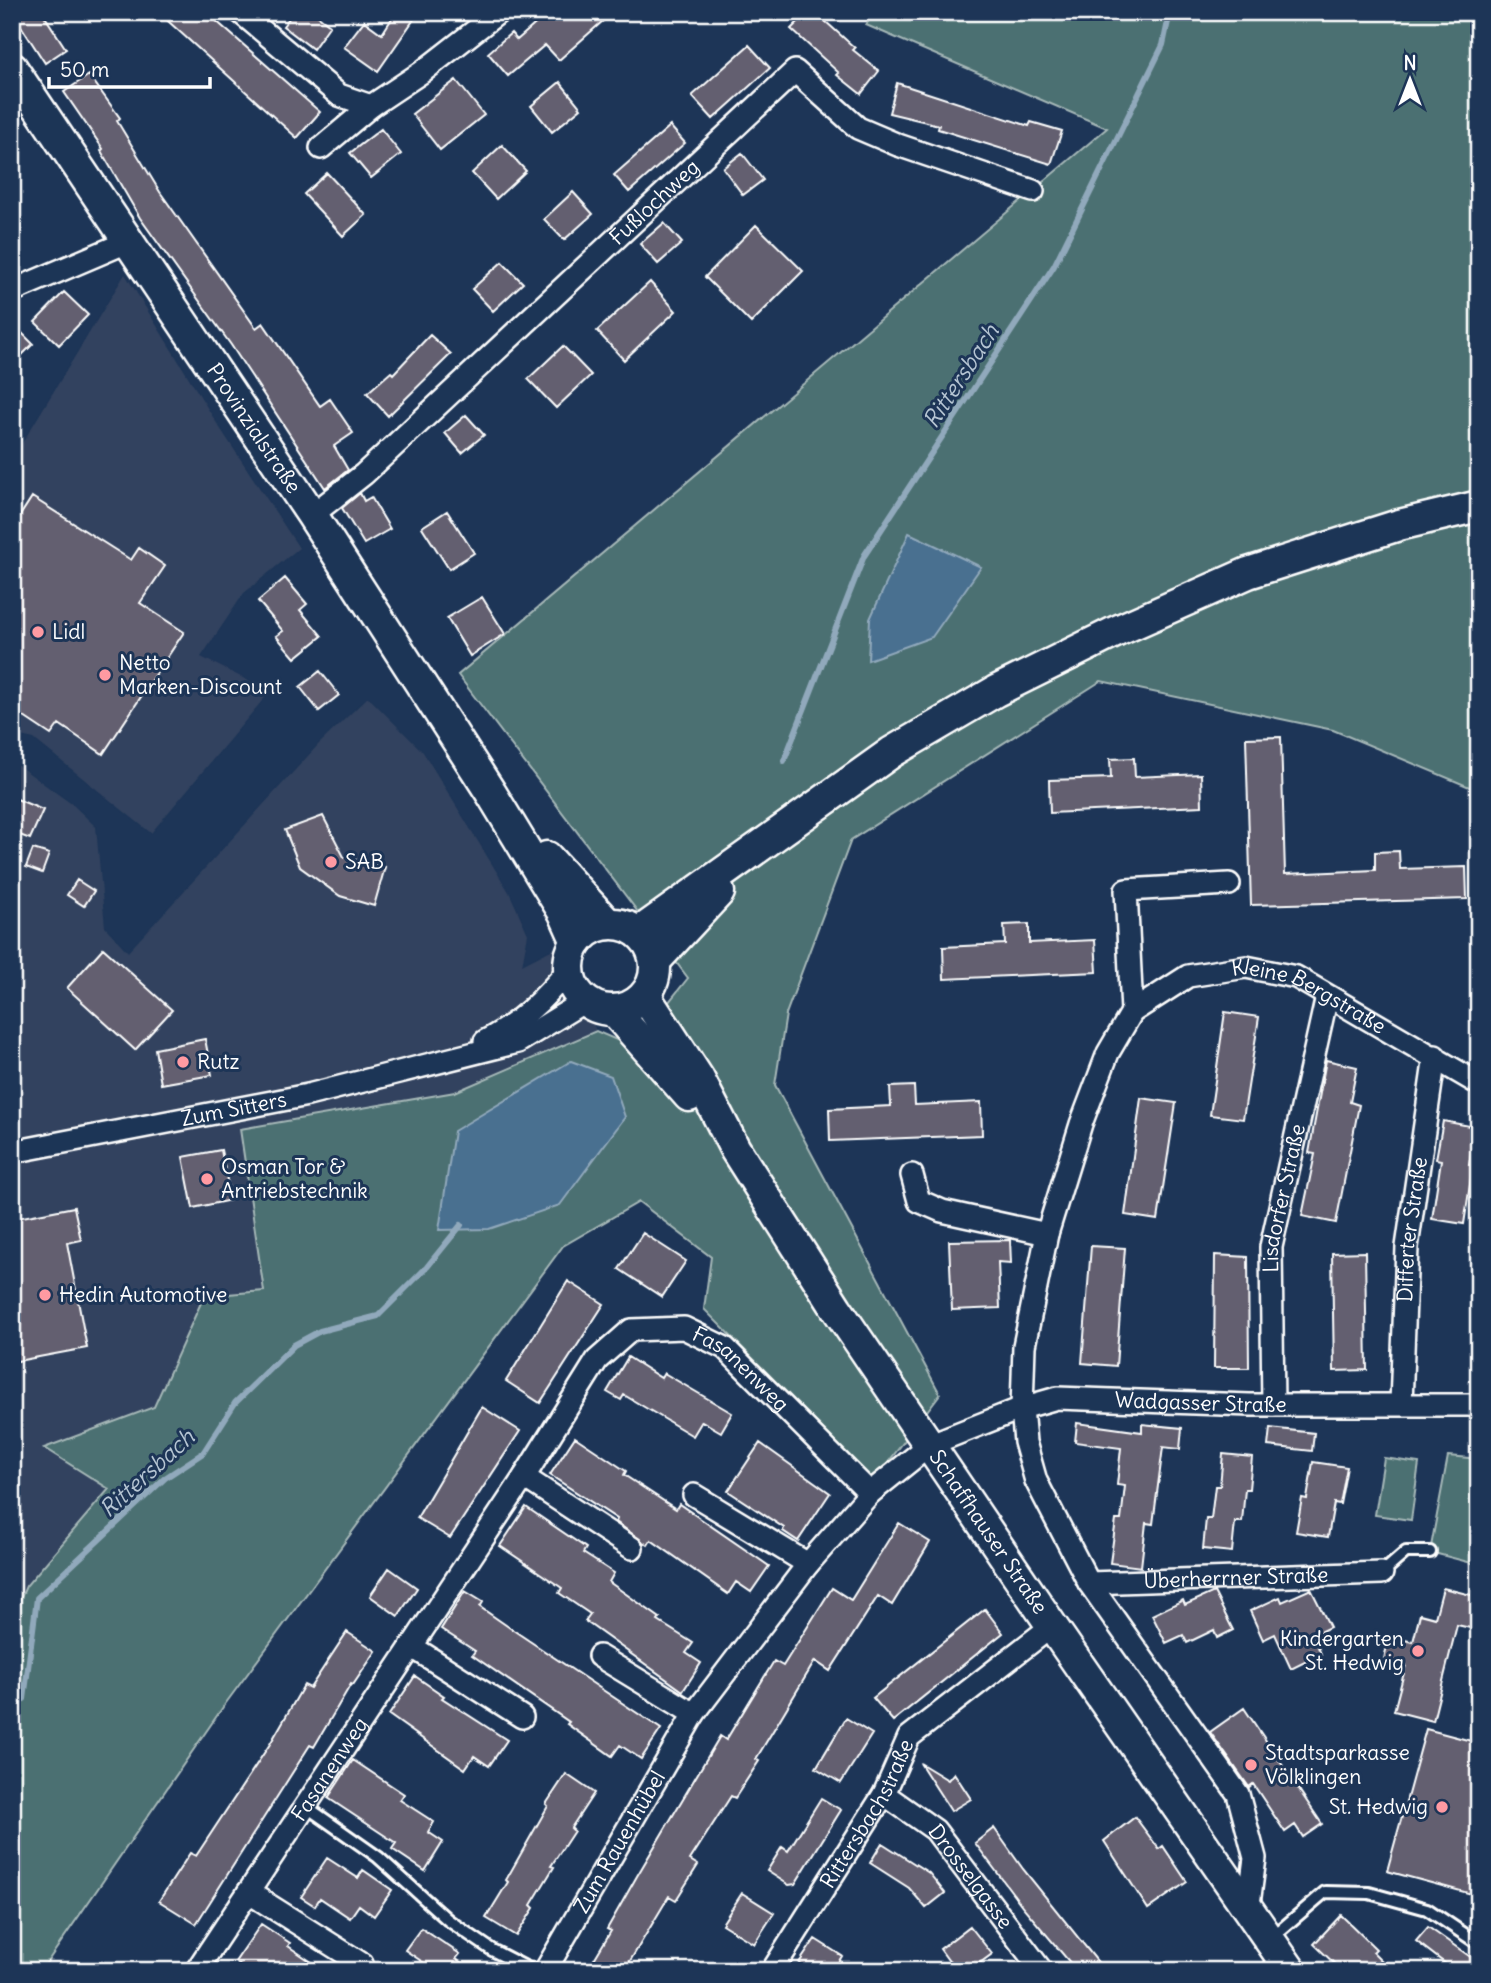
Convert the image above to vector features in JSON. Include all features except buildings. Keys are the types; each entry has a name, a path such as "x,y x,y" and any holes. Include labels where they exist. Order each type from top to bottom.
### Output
{"street":[{"path":"240,12 340,95 371,106"},
{"path":"321,148 371,106 422,72 499,12"},
{"name":"Provinzialstraße","path":"12,68 312,515 491,793 564,912 573,955"},
{"name":"Fußlochweg","path":"312,515 374,465 795,71 858,128 898,145 1033,191"},
{"path":"12,291 127,242"},
{"path":"622,928 652,949 656,973 645,996 625,1009 599,1006 577,992 573,955 596,927 622,928 644,929 892,752 996,691 1116,631 1248,573 1399,524 1479,506"},
{"name":"Provinzialstraße","path":"491,793 622,928"},
{"path":"655,961 670,941 776,834"},
{"path":"1132,1012 1126,890 1229,884"},
{"name":"Zum Sitters","path":"452,1058 511,1028 542,1001 573,955"},
{"name":"Kleine Bergstraße","path":"1089,1583 1036,1481 1025,1441 1022,1408 1024,1346 1047,1234 1108,1053 1132,1012 1188,976 1246,967 1296,977 1479,1084"},
{"name":"Schaffhauser Straße","path":"645,996 699,1079 735,1149 877,1368 1291,1971"},
{"name":"Lisdorfer Straße","path":"1273,1405 1271,1247 1327,996"},
{"name":"Zum Sitters","path":"12,1152 309,1095 518,1042 599,1006"},
{"name":"Schaffhauser Straße","path":"599,1006 735,1149"},
{"name":"Differter Straße","path":"1401,1404 1407,1247 1435,1056"},
{"path":"912,1175 919,1201 942,1211 1047,1234"},
{"name":"Fasanenweg","path":"196,1971 524,1477 597,1360 631,1330 684,1328 725,1348 870,1493"},
{"name":"Wadgasser Straße","path":"931,1444 1022,1408 1057,1398 1273,1405 1479,1405"},
{"name":"Zum Rauenhübel","path":"545,1971 694,1714 808,1564 870,1493 931,1444"},
{"path":"524,1477 632,1548"},
{"path":"694,1495 808,1564"},
{"name":"Überherrner Straße","path":"1089,1583 1382,1573"},
{"path":"1089,1583 1238,1794 1255,1858 1248,1912"},
{"name":"Rittersbachstraße","path":"772,1971 884,1794 909,1737 1052,1626"},
{"path":"411,1646 522,1717"},
{"path":"599,1656 694,1714"},
{"name":"Drosselgasse","path":"884,1794 935,1830 1042,1971"},
{"path":"248,1892 362,1964"}],"lane":[{"path":"1382,1573 1406,1552 1430,1552"},
{"path":"304,1805 378,1857 448,1920 492,1950 533,1971"},
{"path":"1268,1941 1325,1892 1369,1893 1427,1909 1479,1944"}],"shaded area":[{"path":"125,274 216,422 299,548 244,593 201,657 249,681 267,695 151,833 34,739 12,734 12,460"},
{"path":"909,533 981,567 932,637 868,660 870,619"},
{"path":"368,697 423,752 509,892 528,934 522,965 561,945 596,1031 455,1092 240,1129 264,1292 204,1296 154,1407 45,1449 109,1489 26,1586 12,1618 12,761 73,805 96,827 105,927 128,952 319,744"},
{"path":"571,1061 611,1076 625,1117 560,1205 489,1229 439,1230 454,1131"}],"green space":[{"path":"874,12 1479,12 1479,791 1333,730 1101,681 851,840 786,1014 775,1085 940,1394 874,1481 704,1309 711,1257 639,1202 563,1246 223,1707 41,1971 12,1971 12,1618 26,1586 109,1489 44,1448 154,1407 204,1296 264,1291 240,1129 455,1092 596,1031 633,1047 688,978 458,675 1107,128 866,25"},
{"path":"1448,1456 1479,1459 1479,1565 1430,1552"},
{"path":"1384,1458 1419,1463 1411,1520 1375,1515"}],"waterway":[{"name":"Rittersbach","path":"784,761 864,556 1054,266 1163,45 1170,12"},
{"name":"Rittersbach","path":"12,1706 24,1699 37,1598 165,1478 203,1453 235,1403 294,1345 320,1331 378,1316 427,1267 461,1225"}],"place":[{"name":"Lidl","path":"38,632"},
{"name":"Netto Marken-Discount","path":"105,675"},
{"name":"SAB","path":"331,862"},
{"name":"Rutz","path":"183,1062"},
{"name":"Osman Tor & Antriebstechnik","path":"207,1179"},
{"name":"Hedin Automotive","path":"45,1295"},
{"name":"Kindergarten St. Hedwig","path":"1418,1651"},
{"name":"Stadtsparkasse Völklingen","path":"1251,1765"},
{"name":"St. Hedwig","path":"1442,1807"}]}
